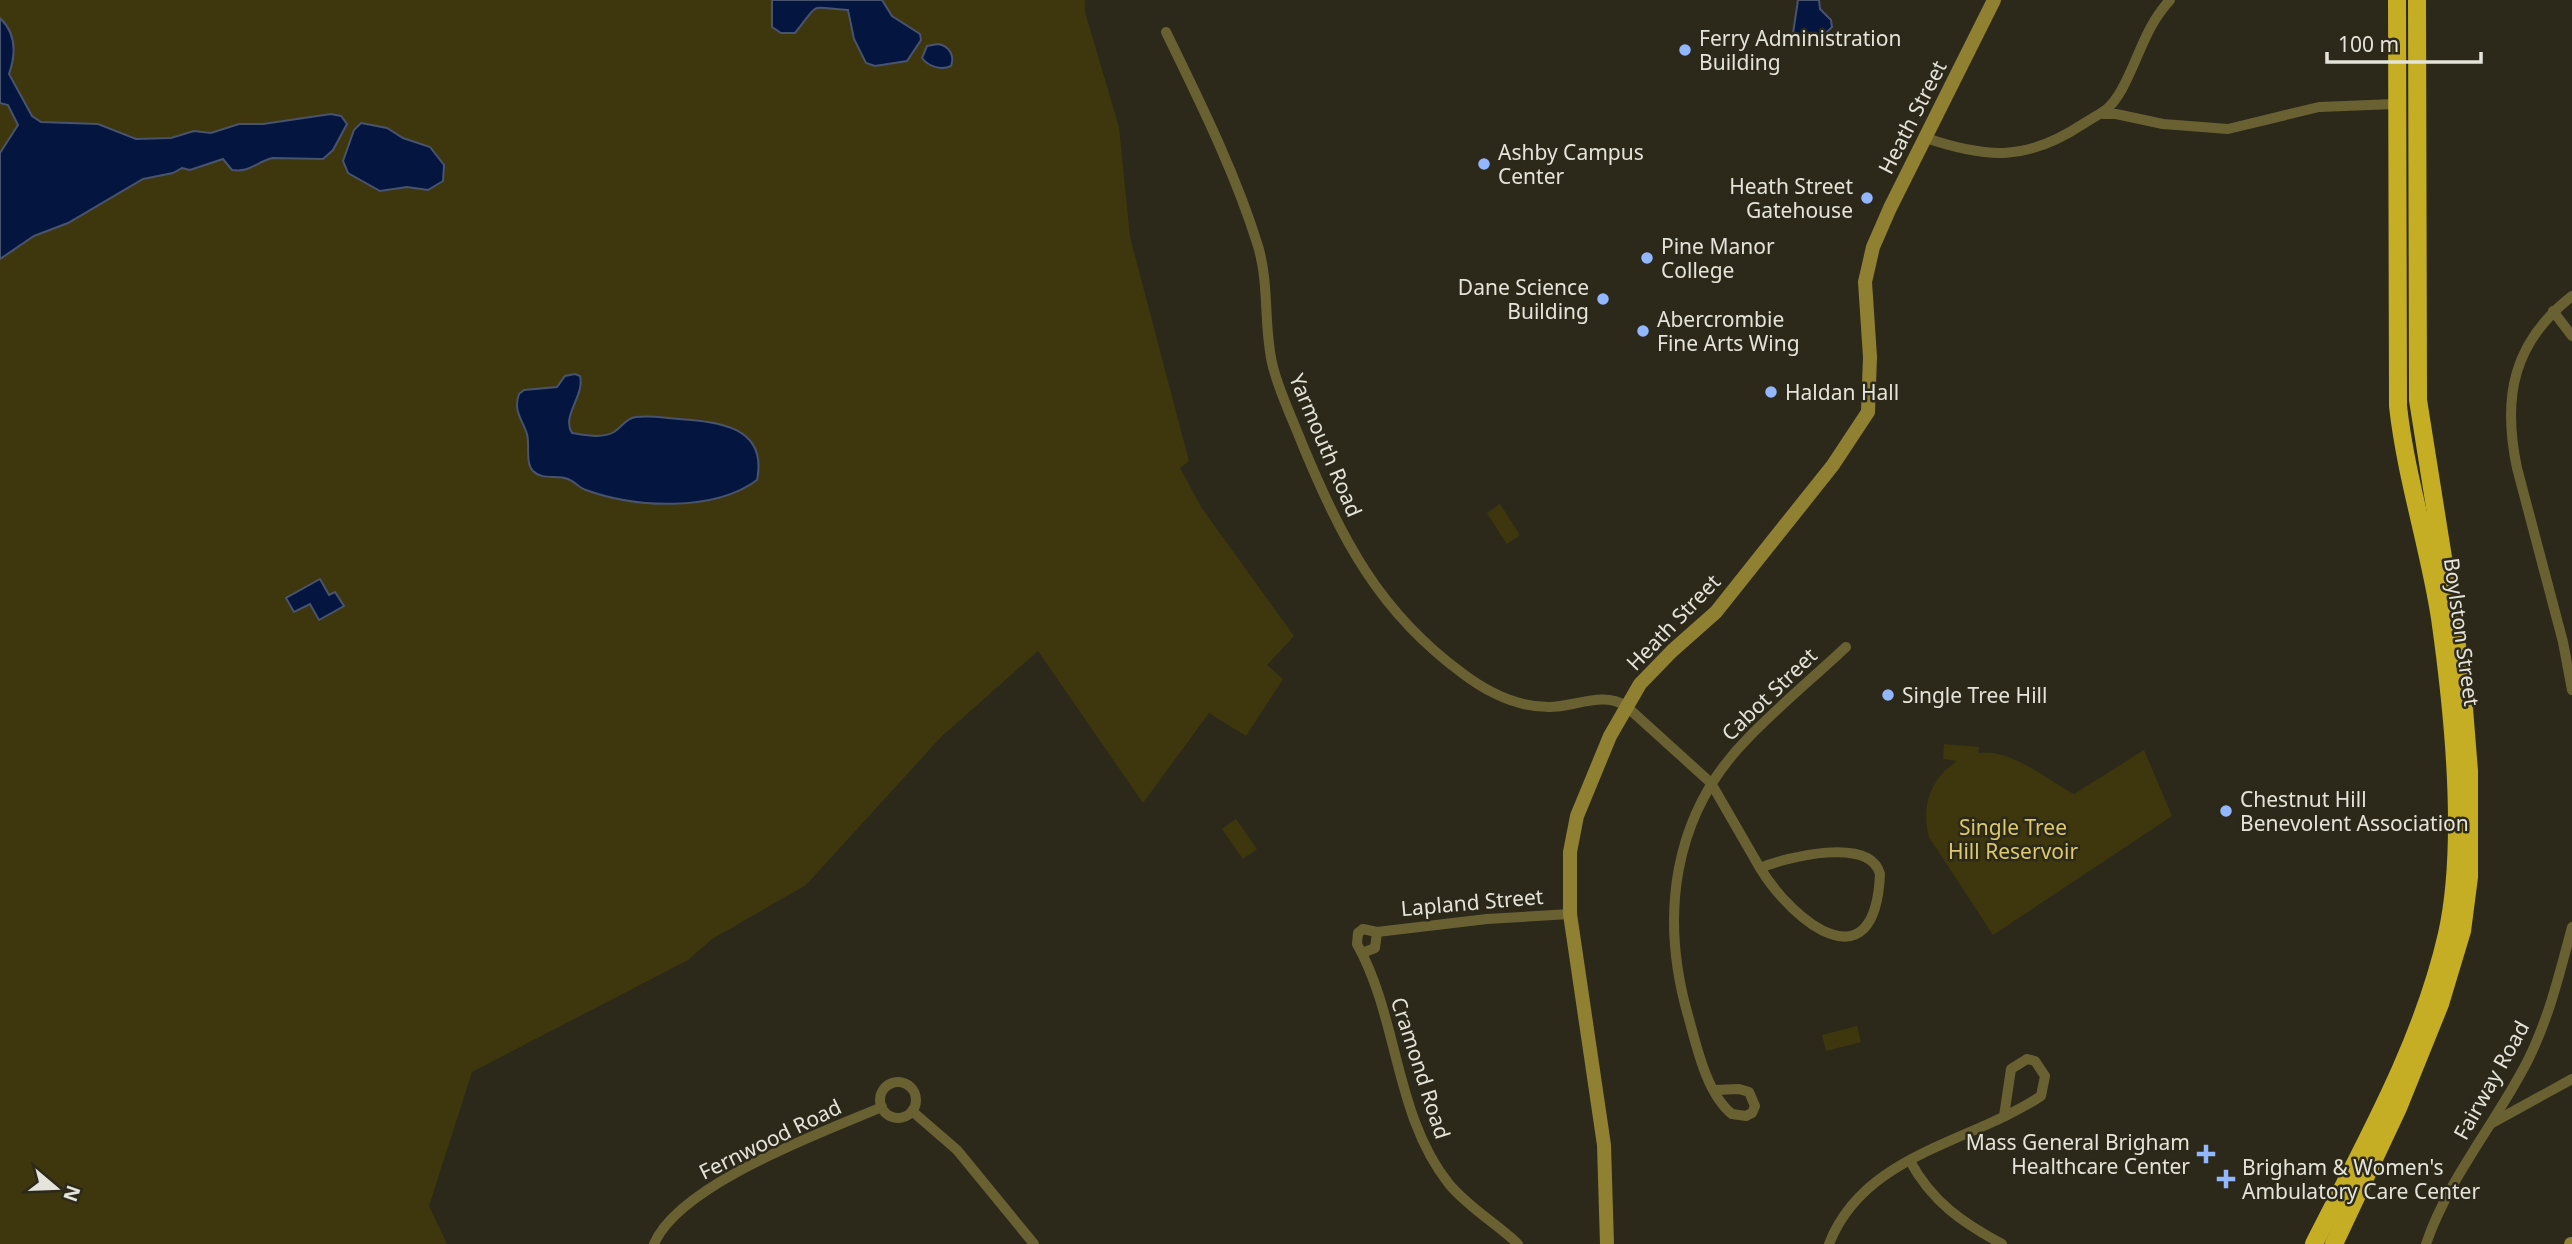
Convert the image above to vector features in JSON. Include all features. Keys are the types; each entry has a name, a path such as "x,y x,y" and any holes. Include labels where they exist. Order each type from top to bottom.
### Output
{"highway":[{"name":"Boylston Street","path":"2314,1244 2382,1108 2418,1022 2445,943 2455,879 2454,769 2445,658 2429,555 2407,466 2398,406 2395,104 2397,0"},
{"name":"Boylston Street","path":"2334,1244 2398,1108 2440,1004 2462,931 2469,877 2469,771 2461,671 2418,400 2417,0"}],"street":[{"name":"Heath Street","path":"1607,1244 1604,1145 1570,914 1570,852 1577,816 1590,778 1640,684 1716,612 1833,465 1868,412 1870,357 1867,272 1882,224 1994,0"},
{"path":"1926,138 1982,153 2009,154 2035,150 2104,114 2121,91 2153,18 2170,0"},
{"name":"Yarmouth Road","path":"1166,32 1215,131 1258,246 1264,274 1272,366 1327,504 1357,561 1380,593 1434,650 1498,695 1514,702 1548,707 1574,705 1598,699 1617,700 1626,706"},
{"path":"2104,114 2163,124 2228,129 2333,105 2395,104"},
{"path":"2572,296 2553,311 2527,346 2518,365 2510,399 2511,442 2563,642 2572,690"},
{"path":"2553,311 2572,336"},
{"name":"Cabot Street","path":"1715,1090 1694,1037 1675,960 1674,884 1682,852 1711,783 1748,738 1846,647"},
{"path":"1626,706 1711,783 1760,868 1785,901 1822,930 1847,937 1857,935 1869,922 1880,874 1876,865 1863,855 1840,852 1760,868"},
{"name":"Lapland Street","path":"1377,932 1375,948 1362,953 1357,944 1358,933 1363,929 1377,932 1474,920 1570,914"},
{"name":"Fairway Road","path":"2427,1244 2445,1196 2492,1123 2540,1034 2572,927"},
{"name":"Cramond Road","path":"1362,953 1387,1022 1415,1123 1429,1153 1450,1185 1518,1244"},
{"path":"1829,1244 1838,1224 1877,1179 1910,1161 2004,1116 2041,1096 2045,1076 2035,1061 2027,1059 2011,1069 2004,1116"},
{"path":"2492,1123 2572,1079"},
{"path":"899,1082 913,1090 916,1101 912,1111 904,1117 893,1117 882,1107 884,1090 899,1082"},
{"name":"Fernwood Road","path":"654,1244 657,1235 696,1198 723,1180 761,1160 882,1107"},
{"path":"912,1111 957,1150 1034,1244"},
{"path":"1910,1161 1944,1207 1968,1226 2003,1244"}],"green space":[{"path":"0,0 1085,0 1085,12 1119,127 1130,237 1189,461 1180,468 1201,507 1294,636 1267,665 1283,679 1246,736 1209,713 1143,803 1038,651 941,737 806,885 712,939 688,960 472,1072 429,1206 447,1244 0,1244"},
{"path":"1500,504 1520,535 1507,544 1487,513"},
{"name":"Single Tree Hill Reservoir","path":"1944,744 1979,747 1978,753 2003,755 2016,760 2074,794 2144,750 2172,816 1993,935 1929,837 1926,815 1930,794 1940,776 1957,761 1943,759"},
{"path":"1236,819 1257,849 1243,859 1222,829"},
{"path":"1857,1026 1861,1042 1826,1051 1822,1035"}],"water":[{"path":"772,0 882,0 892,16 920,34 921,40 907,61 875,66 866,63 854,39 848,10 816,8 795,33 781,33 772,27"},
{"path":"1798,0 1819,0 1820,9 1831,20 1832,27 1826,33 1792,40"},
{"path":"0,18 12,37 13,59 9,74 32,116 41,122 98,124 136,139 171,138 194,131 211,133 239,124 263,124 331,114 341,116 347,124 333,150 323,159 273,158 249,168 232,170 223,159 190,170 182,168 173,173 143,179 68,223 34,236 0,259 0,153 18,125 8,105 0,103"},
{"path":"938,44 950,52 951,66 935,67 922,58 927,46"},
{"path":"361,123 387,128 403,138 430,147 444,165 443,181 428,190 407,187 380,191 348,173 343,161 354,130"},
{"path":"565,376 580,376 581,383 569,420 572,433 604,435 614,432 629,419 642,416 724,425 737,430 755,448 758,462 757,480 719,498 674,504 627,501 584,489 571,480 537,474 529,463 527,434 518,410 519,394 524,390 557,387"},
{"path":"320,579 329,595 335,592 344,606 319,620 310,604 294,612 286,598"}],"place":[{"name":"Ferry Administration Building","path":"1685,50"},
{"name":"Ashby Campus Center","path":"1484,164"},
{"name":"Heath Street Gatehouse","path":"1867,198"},
{"name":"Pine Manor College","path":"1647,258"},
{"name":"Dane Science Building","path":"1603,299"},
{"name":"Abercrombie Fine Arts Wing","path":"1643,331"},
{"name":"Haldan Hall","path":"1771,392"},
{"name":"Single Tree Hill","path":"1888,695"},
{"name":"Chestnut Hill Benevolent Association","path":"2226,811"},
{"name":"Mass General Brigham Healthcare Center","path":"2206,1154"},
{"name":"Brigham & Women's Ambulatory Care Center","path":"2226,1179"}]}
